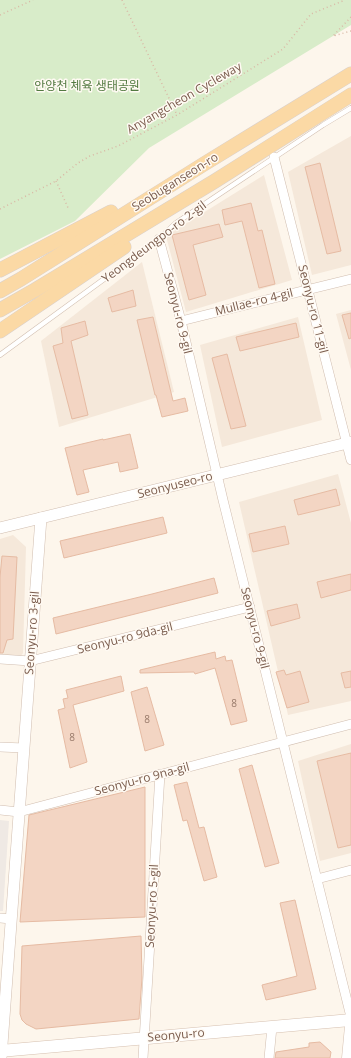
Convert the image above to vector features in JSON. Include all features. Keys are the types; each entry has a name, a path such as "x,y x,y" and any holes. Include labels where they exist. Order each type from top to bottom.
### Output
{"main road":[{"name":"Seobuganseon-ro","path":"0,290 21,279 351,74"},
{"name":"Seobuganseon-ro","path":"0,310 214,181 351,95"},
{"path":"0,270 204,164"},
{"path":"0,331 130,243 214,181"},
{"name":"Seonyu-ro","path":"1,1053 351,1019"},
{"path":"348,1058 351,1026"}],"street":[{"name":"Seonyu-ro 11-gil","path":"274,157 349,442 351,460"},
{"name":"Seonyu-ro 9-gil","path":"159,239 181,321 217,475 351,1019"},
{"name":"Mullae-ro 4-gil","path":"181,321 351,279"},
{"name":"Seonyuseo-ro","path":"0,528 349,442"},
{"name":"Seonyu-ro 3-gil","path":"1,1053 41,518"},
{"name":"Seonyu-ro 9da-gil","path":"0,659 30,661 250,607"},
{"name":"Seonyu-ro 9na-gil","path":"0,810 19,812 351,724"},
{"path":"0,747 24,748"},
{"name":"Seonyu-ro 5-gil","path":"143,1058 160,774"},
{"path":"317,879 351,870"},
{"path":"0,918 12,919"},
{"path":"269,1058 272,1027"}],"lane":[{"name":"Yeongdeungpo-ro 2-gil","path":"0,355 159,239 176,223 274,157 351,108"}],"path":[{"path":"0,15 33,0"},
{"path":"122,0 177,115"},
{"name":"Anyangcheon Cycleway","path":"0,209 56,182 78,163 90,156 118,146 177,115 283,48 311,14 345,0"},
{"path":"351,17 333,36 351,31"},
{"path":"56,182 69,210"}],"shaded area":[{"path":"351,136 351,265 312,275 288,172"},
{"path":"264,175 292,280 186,312 166,236"},
{"path":"142,262 174,392 59,427 41,341"},
{"path":"351,310 351,370 336,314"},
{"path":"298,317 322,420 222,447 200,345"},
{"path":"338,474 351,523 351,701 288,715 239,502"},
{"path":"13,535 26,547 23,653 20,657 0,656 0,539"},
{"path":"351,744 351,853 320,861 298,761"},
{"path":"0,820 9,821 3,911 0,911"}],"green space":[{"name":"안양천 체육 생태공원","path":"0,0 351,0 351,25 149,148 75,221 0,259"}],"building":[{"path":"320,163 341,251 327,254 305,167"},
{"path":"251,203 258,231 262,230 275,284 259,288 242,221 225,225 222,210"},
{"path":"219,224 223,237 193,245 206,295 189,300 172,235"},
{"path":"133,290 136,306 112,312 108,298"},
{"path":"351,313 351,338 349,339 342,315"},
{"path":"153,317 173,401 185,398 188,411 162,417 155,395 137,320"},
{"path":"85,321 88,335 71,341 88,415 72,419 53,346 63,343 61,328"},
{"path":"296,323 299,337 240,351 236,337"},
{"path":"227,354 246,426 231,429 212,358"},
{"path":"130,434 138,468 120,472 118,462 83,470 89,492 77,495 65,448"},
{"path":"336,489 340,505 298,515 294,500"},
{"path":"163,517 167,533 64,558 60,541"},
{"path":"285,526 289,544 253,552 249,534"},
{"path":"2,556 17,557 13,639 7,640 3,653 0,653 0,577"},
{"path":"351,574 351,590 321,598 317,582"},
{"path":"214,578 218,593 56,634 53,618"},
{"path":"297,604 300,618 271,626 267,611"},
{"path":"215,652 216,659 225,656 226,661 232,660 247,721 231,725 215,668 195,674 194,672 140,673 140,670"},
{"path":"284,670 286,675 300,671 309,702 287,708 276,672"},
{"path":"351,671 351,687 345,688 341,673"},
{"path":"121,676 124,691 73,705 87,762 70,768 58,710 65,708 63,699 68,698 66,690"},
{"path":"147,687 164,745 145,751 131,692"},
{"path":"351,753 351,845 338,848 317,761"},
{"path":"252,765 279,863 265,867 239,769"},
{"path":"187,782 199,828 204,827 217,877 204,881 187,820 183,821 174,785"},
{"path":"145,787 145,917 20,922 29,815"},
{"path":"295,900 316,989 266,1000 262,985 297,976 280,903"},
{"path":"141,936 142,978 139,1019 36,1029 26,1024 22,1020 20,1014 22,946"},
{"path":"320,1042 331,1052 330,1058 275,1058 276,1052 309,1047 309,1043"}]}
